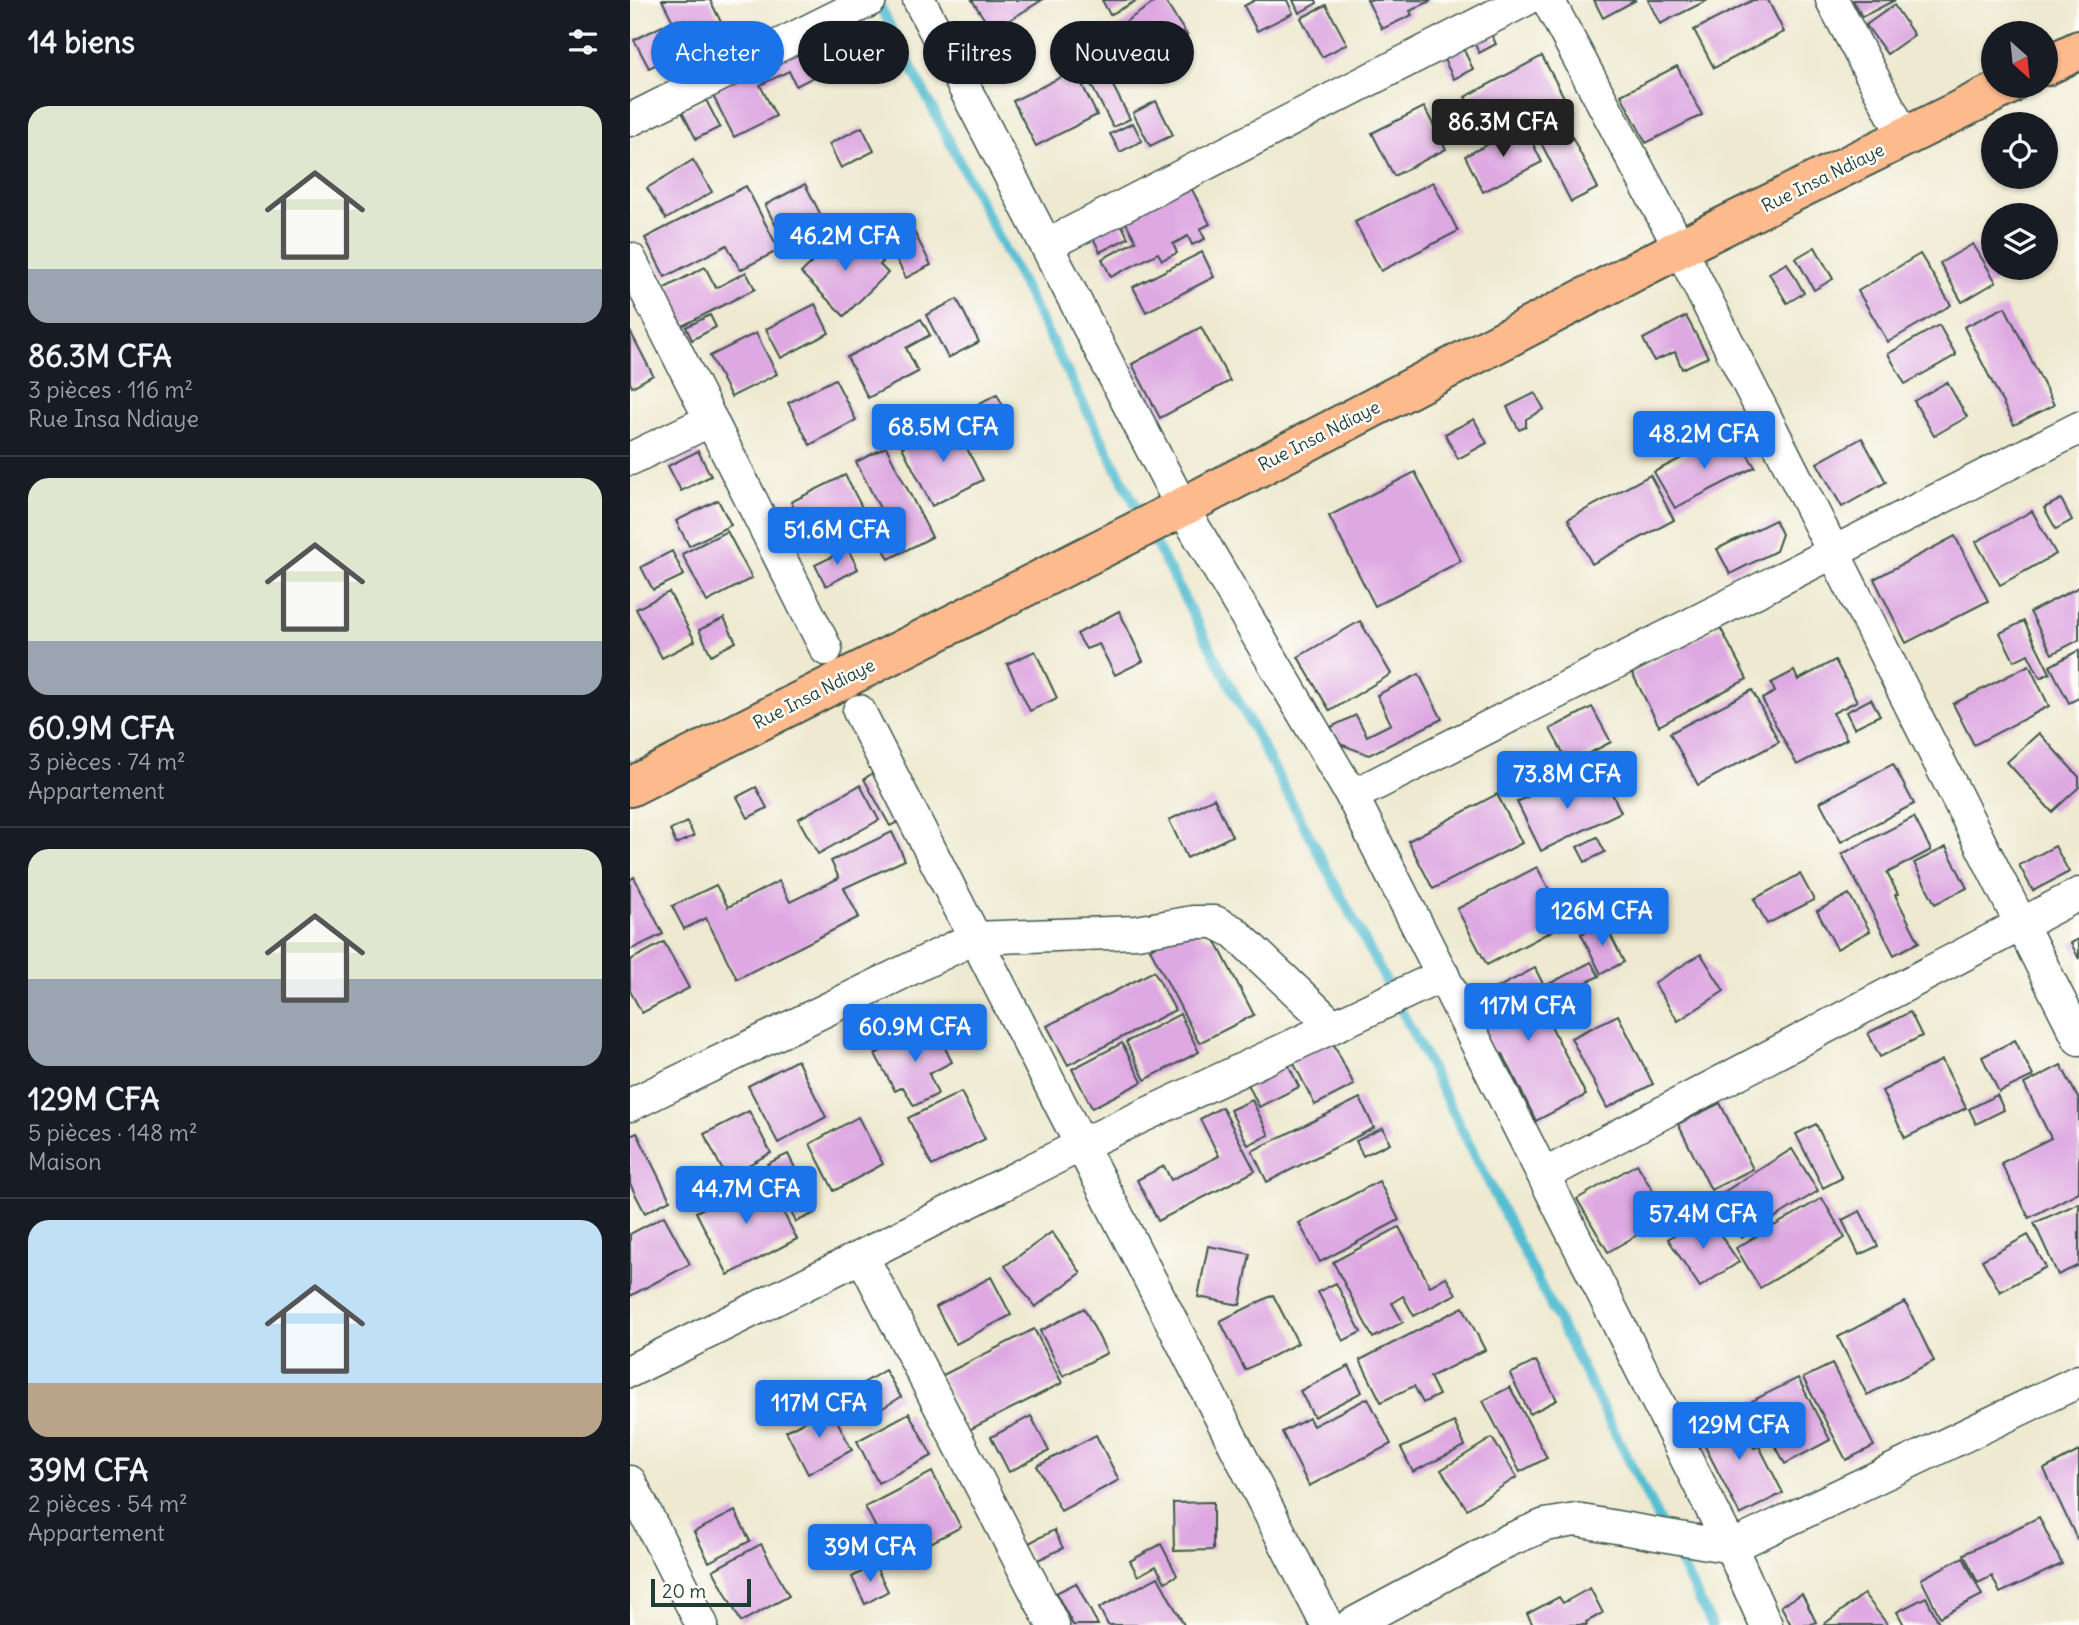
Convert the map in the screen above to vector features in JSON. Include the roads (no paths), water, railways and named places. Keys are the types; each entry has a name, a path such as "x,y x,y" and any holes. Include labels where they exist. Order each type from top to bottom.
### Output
{"main road":[{"path":"2058,60 2079,50"},
{"name":"Rue Insa Ndiaye","path":"630,787 1182,507 1680,248 1984,98"}],"street":[{"path":"630,120 870,0"},
{"path":"919,0 1182,507 1352,796 1731,1547 1766,1625"},
{"path":"1047,245 1525,0"},
{"path":"1548,0 1680,248 2079,1039"},
{"path":"1832,0 1905,138"},
{"path":"630,260 826,649"},
{"path":"630,459 711,420"},
{"path":"1352,796 2079,428"},
{"path":"859,711 1327,1625"},
{"path":"1544,1175 2079,894"},
{"path":"630,1105 974,938 1137,932 1194,922 1215,922 1234,932 1332,1025"},
{"path":"630,1371 1081,1145 1443,975"},
{"path":"863,1256 1053,1625"},
{"path":"1351,1625 1507,1541 1545,1525 1576,1520 1731,1547 2079,1381"},
{"path":"630,1482 702,1625"}],"waterway":[{"path":"877,0 1143,520"},
{"path":"1150,533 1409,1025 1663,1528"},
{"path":"1671,1544 1712,1625"}]}
